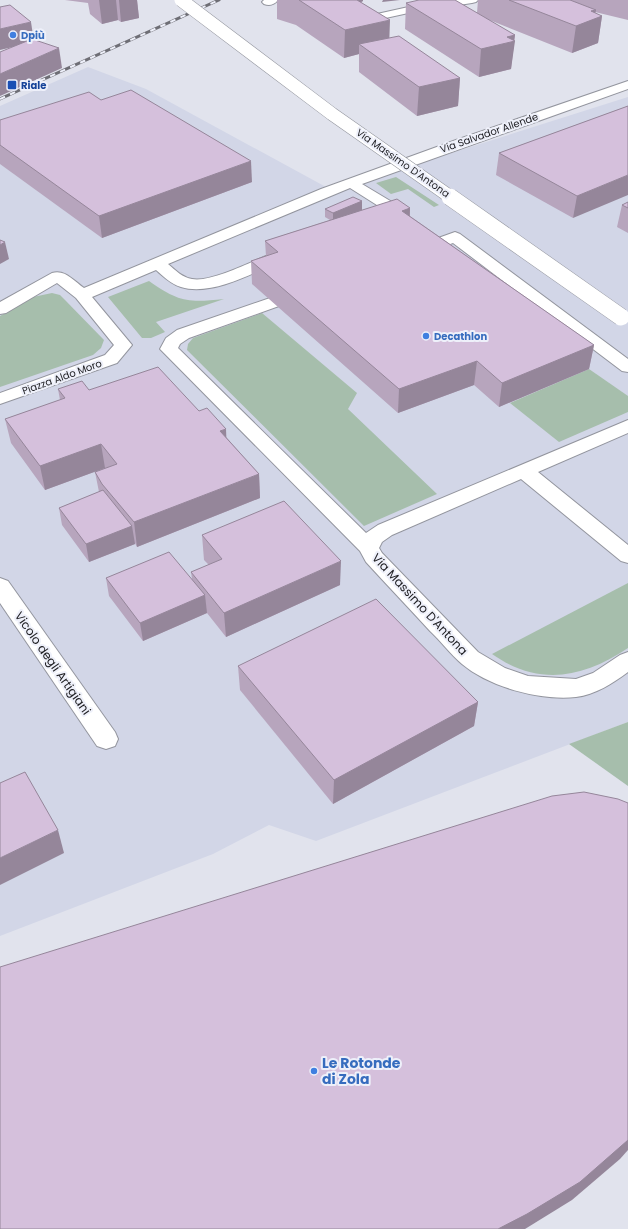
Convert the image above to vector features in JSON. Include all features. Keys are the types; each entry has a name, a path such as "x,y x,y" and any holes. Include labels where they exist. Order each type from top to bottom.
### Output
{"street":[{"name":"Via Massimo D'Antona","path":"181,0 338,118 624,319"},
{"path":"381,16 413,9 472,0"},
{"name":"Via Salvador Allende","path":"82,295 351,183 628,84"},
{"path":"351,183 387,205 387,210 382,215 360,224"},
{"path":"422,249 455,237 628,367"},
{"path":"157,263 188,284 198,285 212,282 293,250"},
{"name":"Piazza Aldo Moro","path":"0,310 58,276 82,295 123,345 111,359 0,399"},
{"path":"273,302 182,334 174,339 169,345 169,349 369,548"},
{"name":"Via Massimo D'Antona","path":"628,426 385,530 373,538 369,548 373,558 470,658 497,674 526,685 556,688 577,688 601,679 628,661"},
{"path":"524,470 628,556"},
{"name":"Vicolo degli Artigiani","path":"0,586 106,739"}],"shaded area":[{"path":"88,67 146,89 337,193 445,155 628,97 628,722 316,841 269,825 213,854 0,936 0,106"}],"green space":[{"path":"396,177 439,205 434,207 408,189 391,194 376,183"},
{"path":"149,281 176,297 192,301 224,299 156,322 165,332 151,338 142,338 108,297"},
{"path":"52,293 60,295 104,340 101,348 93,355 0,387 0,316 33,297"},
{"path":"262,313 357,393 348,409 437,494 364,526 187,350 188,344 193,338"},
{"path":"589,369 628,396 628,412 559,442 510,403"},
{"path":"628,583 628,648 611,658 578,672 561,675 544,675 527,671 509,664 492,654"},
{"path":"628,722 628,786 569,744"}],"building":[{"path":"299,0 357,0 390,20 345,30"},
{"path":"419,0 455,0 515,35 507,37 515,41 481,49 406,3"},
{"path":"509,0 570,0 596,10 591,11 602,16 576,26"},
{"path":"10,5 31,22 0,29 0,7"},
{"path":"399,36 460,78 419,87 359,44"},
{"path":"32,39 59,48 0,74 0,52"},
{"path":"131,90 251,161 99,216 0,145 0,120 89,92 101,100"},
{"path":"628,106 628,175 577,196 499,153"},
{"path":"353,197 362,201 333,213 325,209"},
{"name":"Decathlon","path":"397,199 410,208 402,211 594,345 502,383 477,361 399,389 251,261 278,252 265,241"},
{"path":"628,202 628,208 622,205"},
{"path":"0,240 5,242 0,245"},
{"path":"158,367 199,411 207,408 226,429 220,431 259,474 134,522 102,484 95,472 117,464 101,444 40,466 5,419 65,398 58,389 82,381 89,390"},
{"path":"103,490 132,526 86,544 59,508"},
{"path":"284,501 341,561 224,613 191,572 222,559 202,535"},
{"path":"169,552 205,595 140,623 106,578"},
{"path":"376,599 478,702 334,780 238,666"},
{"path":"25,772 58,830 0,858 0,783"},
{"name":"Le Rotonde di Zola","path":"584,792 618,799 628,803 628,1140 580,1182 527,1214 498,1229 0,1229 0,967 552,796"}],"railway":[{"path":"0,99 219,0"}],"place":[{"name":"Dpiù","path":"13,35"},
{"name":"Riale","path":"12,85"},
{"name":"Decathlon","path":"426,336"},
{"name":"Le Rotonde di Zola","path":"314,1071"}]}
